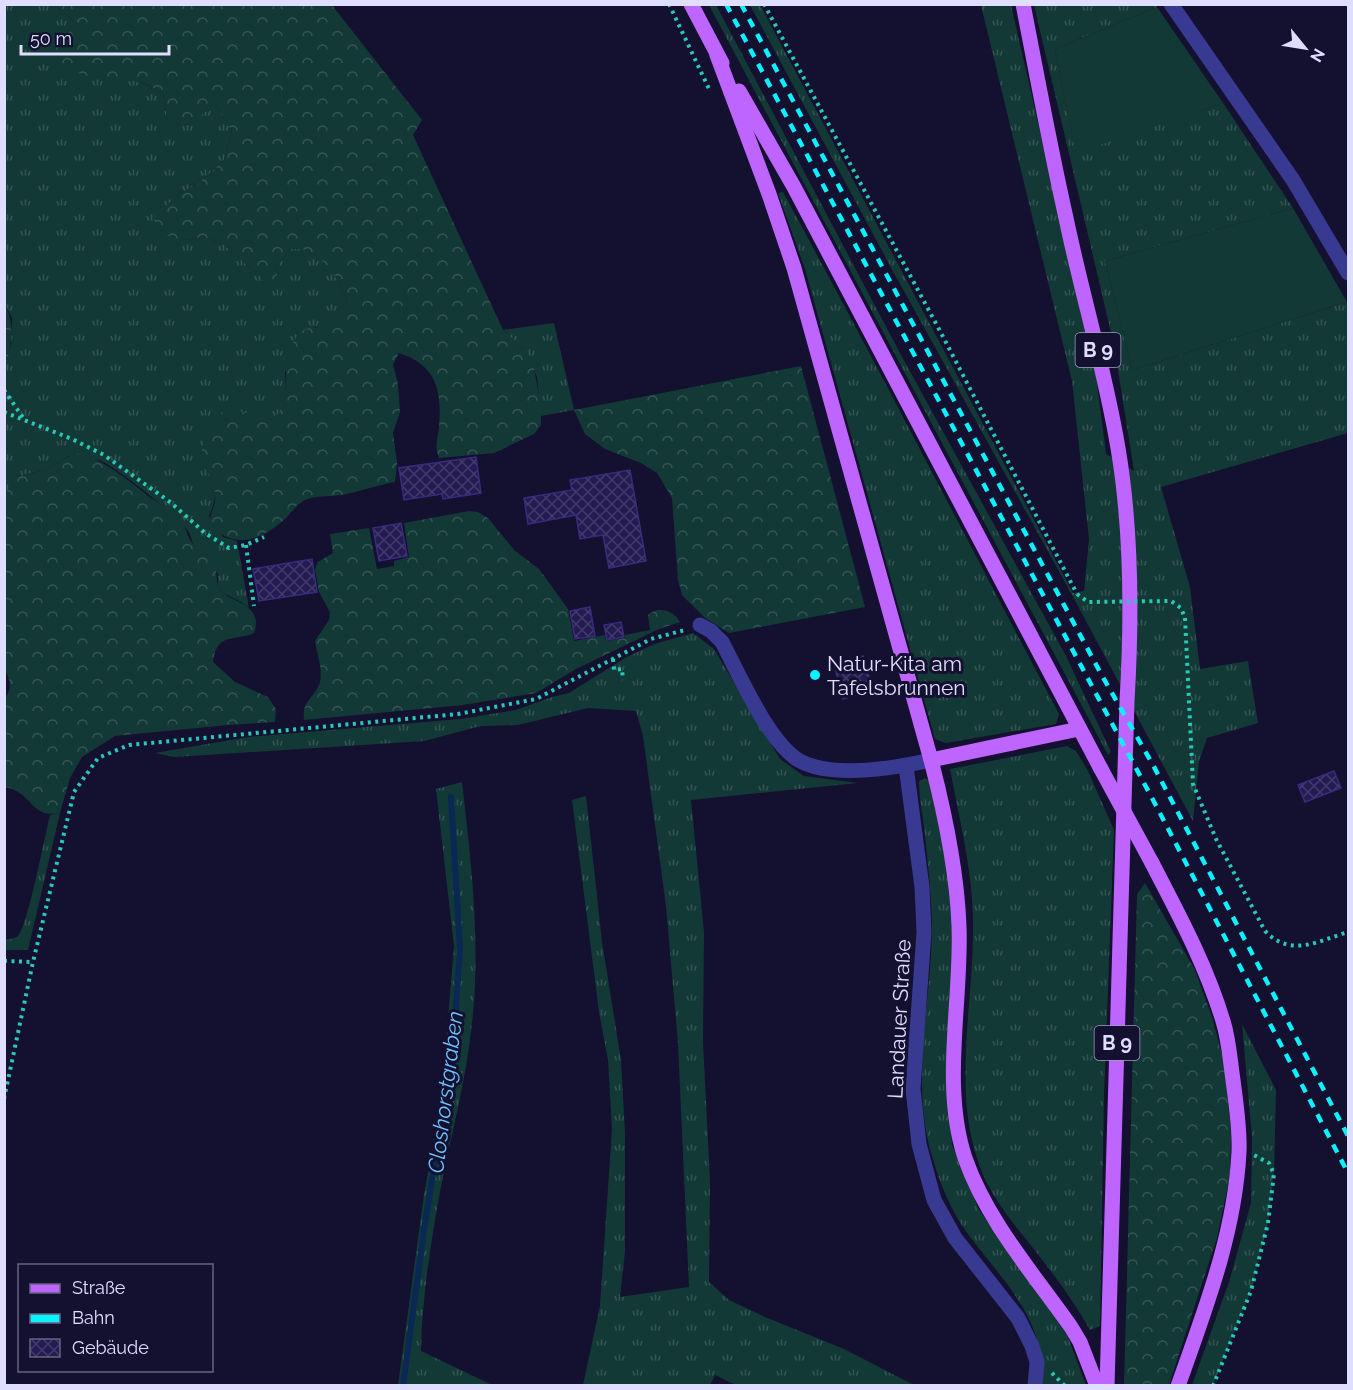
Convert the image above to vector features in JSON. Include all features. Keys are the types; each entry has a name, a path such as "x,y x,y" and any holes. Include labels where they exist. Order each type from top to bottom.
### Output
{"main road":[{"path":"691,4 717,55 794,186 1152,863 1196,949 1224,1024 1238,1120 1239,1151 1232,1210 1217,1274 1178,1386"},
{"name":"B 9","path":"1023,4 1066,219 1096,340 1118,448 1129,542 1130,646 1107,1386"},
{"path":"717,55 794,268 944,810 955,872 959,926 954,1088 957,1123 964,1156 976,1186 995,1222 1080,1342 1097,1386"},
{"path":"932,760 1080,729"}],"lane":[{"path":"1171,4 1293,180 1348,273"},
{"path":"700,626 711,631 722,642 769,729 782,747 798,760 818,769 837,770 906,766 932,760"},
{"name":"Landauer Straße","path":"906,766 922,887 924,932 913,1089 919,1144 934,1200 955,1238 1018,1318 1032,1346 1037,1362 1035,1386"}],"path":[{"path":"669,4 713,97"},
{"path":"764,4 940,331 1077,594 1088,602 1171,601 1181,608 1185,618 1192,784 1216,839 1265,931 1273,939 1289,946 1302,946 1348,932"},
{"path":"4,390 24,420"},
{"path":"4,412 104,455 153,489 205,533 229,548 246,546 264,537"},
{"path":"246,546 254,606"},
{"path":"4,1099 33,962 74,792 98,758 129,745 458,714 536,699 651,639 700,626"},
{"path":"613,659 614,670 622,669 623,680"},
{"path":"4,961 33,962"},
{"path":"1213,1386 1251,1291 1268,1223 1274,1174 1269,1163 1258,1156 1239,1151"}],"green space":[{"path":"1155,4 1157,7 1055,49 1076,152 1223,103 1293,208 1105,261 1132,370 1347,302 1348,305 1348,433 1161,487 1190,587 1200,669 1248,661 1258,723 1207,738 1199,761 1193,821 750,5 760,5 1073,593 1084,591 1089,539 1072,381 981,5 1011,5 1096,376 1106,454 1134,471 1114,345 1034,5"},
{"path":"5,5 54,5 80,26 87,76 127,79 146,84 163,95 167,118 187,125 215,104 232,131 224,160 199,183 176,196 182,240 204,237 223,244 262,278 264,284 290,249 310,252 327,266 345,295 348,304 340,321 328,329 315,327 285,372 286,392 282,410 274,419 265,420 206,469 215,492 209,516 223,537 237,541 249,608 223,593 218,587 218,574 208,555 194,546 189,533 180,522 132,481 101,461 69,456 46,470 17,476 5,497 4,370 11,344 12,318 4,302"},
{"path":"54,5 332,5 422,120 413,135 503,330 527,353 533,363 541,406 541,425 534,434 494,453 439,458 437,446 440,413 434,380 421,364 399,353 393,364 398,384 400,412 393,433 397,463 395,482 348,494 305,500 276,527 248,540 230,538 211,527 215,491 202,452 209,429 225,409 274,419 284,400 287,359 295,339 302,331 309,328 328,328 335,325 348,304 334,275 319,258 310,252 290,249 275,269 277,275 275,284 270,287 264,284 262,278 223,244 204,237 182,240 158,233 154,218 176,196 199,183 224,160 232,131 215,104 192,122 175,123 167,118 163,95 144,83 87,76 53,61 54,40 80,26"},
{"path":"709,5 716,5 901,355 1066,656 1111,752 1108,755"},
{"path":"1157,7 1223,103 1076,153 1055,49"},
{"path":"783,192 1059,714 1056,724 946,743 935,739 805,269 778,193"},
{"path":"1293,208 1347,302 1132,370 1105,261"},
{"path":"4,302 11,327 5,370"},
{"path":"554,323 574,410 541,416 537,377 527,353 503,330"},
{"path":"801,366 865,607 729,633 705,618 682,595 678,580 672,498 657,473 641,463 605,449 585,434 574,410"},
{"path":"81,453 111,468 175,514 183,523 194,546 213,560 221,591 251,610 256,623 254,633 223,642 215,652 213,662 235,682 268,697 276,709 275,722 115,736 82,757 70,778 60,813 50,814 37,809 21,794 5,787 5,697 10,687 4,669 5,497 9,485 17,476 46,470 69,456"},
{"path":"469,511 478,512 488,518 514,550 539,569 568,609 574,641 605,635 606,641 650,630 648,615 661,610 669,612 680,622 659,629 576,669 536,693 463,705 304,720 306,705 320,680 315,641 329,620 330,612 319,592 315,569 318,562 333,553 330,534 369,528 377,569 394,566 394,561 409,557 404,523"},
{"path":"693,633 714,649 780,759 804,776 858,783 691,800 704,932 703,1042 710,1181 709,1282 729,1300 844,1349 914,1385 736,1385 715,1375 710,1385 583,1385 600,1306 612,1129 608,1060 599,1012 572,800 586,796 602,942 621,1060 625,1133 625,1251 620,1297 689,1287 678,1043 666,906 643,736 636,711 588,708 518,725 481,726 424,741 174,757 155,753 248,737 460,719 516,710 569,693 625,658 654,644"},
{"path":"1067,746 1076,751 1088,771 1114,830 1104,1094 1100,1326 1090,1330 1063,1288 994,1196 984,1177 974,1147 968,1117 966,1086 973,910 966,849 950,769"},
{"path":"925,778 929,780 947,866 953,935 949,1103 952,1145 979,1210 1038,1290 1068,1337 1086,1385 1040,1385 1039,1348 1030,1322 1015,1295 956,1216 942,1187 932,1156 926,1128 922,1072 932,930 930,882 919,788 919,781"},
{"path":"462,782 474,902 475,993 466,1067 439,1197 430,1254 421,1351 492,1385 398,1385 424,1195 442,1092 454,946 436,789"},
{"path":"60,813 28,950 5,950 4,940 18,936 27,915 50,815"},
{"path":"1145,883 1195,970 1212,1017 1225,1066 1231,1135 1230,1176 1217,1238 1169,1385 1124,1386 1137,894"},
{"path":"1242,1024 1276,1090 1274,1174 1268,1223 1251,1291 1213,1385 1192,1385 1229,1282 1251,1203 1252,1137"}],"building":[{"path":"476,457 481,493 443,499 442,494 404,500 399,468"},
{"path":"630,470 646,561 609,568 603,535 580,539 576,515 528,524 524,498 572,490 570,480"},
{"path":"401,523 407,556 379,561 373,528"},
{"path":"312,559 317,592 259,601 253,569"},
{"path":"590,607 595,636 575,639 570,611"},
{"path":"621,622 624,637 607,640 604,625"},
{"path":"863,656 873,690 843,699 834,664"},
{"path":"1334,771 1341,788 1305,802 1298,785"}],"waterway":[{"name":"Closhorstgraben","path":"403,1386 425,1223 452,1059 460,950 451,797"}],"railway":[{"path":"726,4 1152,798 1348,1173"},
{"path":"741,4 1100,672 1153,765 1348,1136"}],"place":[{"name":"Natur-Kita am Tafelsbrunnen","path":"815,675"}]}
